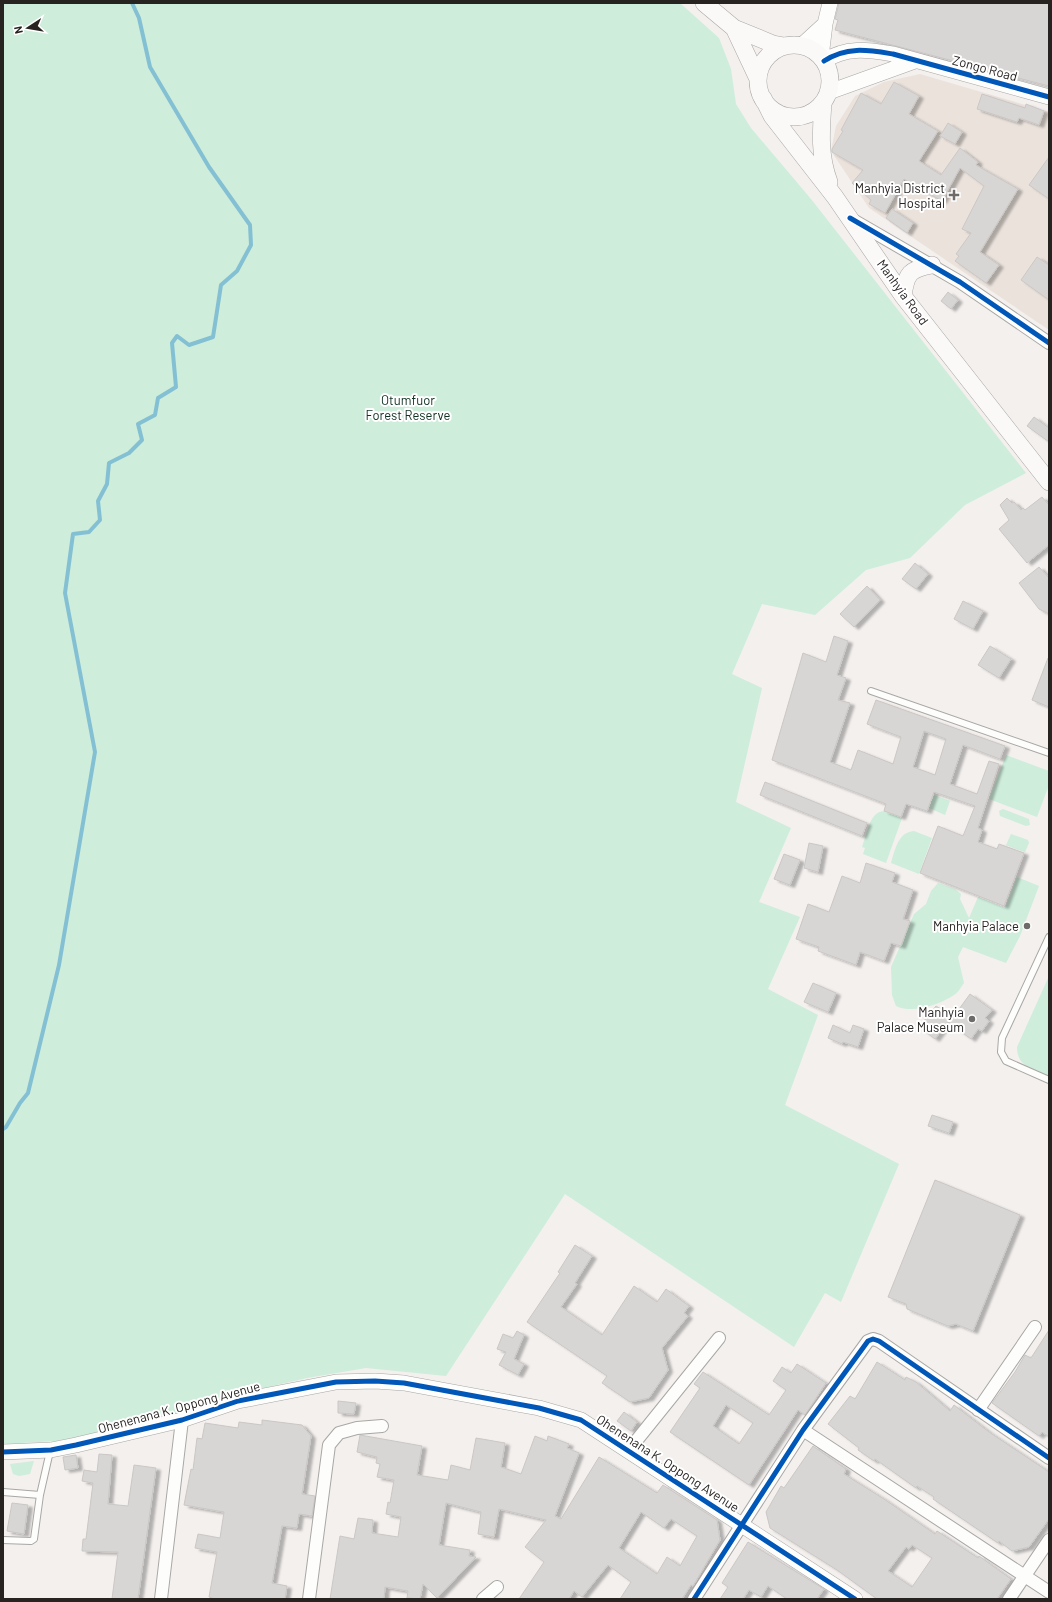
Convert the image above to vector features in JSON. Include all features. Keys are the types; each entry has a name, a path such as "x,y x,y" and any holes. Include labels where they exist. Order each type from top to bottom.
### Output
{"main road":[{"path":"704,3 734,28 774,44 784,46 801,46 815,52 823,59 829,70 830,81 820,140 822,160 835,197"},
{"path":"734,28 758,79 763,98 770,108 780,115 792,118 804,117 814,112 826,98"},
{"path":"758,79 761,68 766,59 774,51 784,46"},
{"name":"Manhyia Road","path":"763,98 780,127 835,197 903,296 1049,482"},
{"path":"903,296 906,279 912,271 932,265"}],"street":[{"path":"823,59 825,24 830,3"},
{"path":"801,46 825,24"},
{"name":"Zongo Road","path":"823,59 856,49 894,54 1049,97"},
{"path":"826,98 916,61"},
{"path":"850,218 960,282 1049,343"},
{"path":"978,1410 1035,1327"},
{"path":"628,1451 719,1338"},
{"path":"694,1599 803,1430 863,1346 868,1341 873,1339 879,1341 1049,1458"},
{"name":"Ohenenana K. Oppong Avenue","path":"3,1452 50,1450 83,1444 182,1420 238,1400 336,1382 375,1381 404,1383 539,1408 581,1420 855,1599"},
{"path":"162,1599 182,1420"},
{"path":"309,1599 330,1445 339,1433 357,1428 382,1426"},
{"path":"803,1430 1049,1592"},
{"path":"1009,1599 1049,1540"},
{"path":"483,1599 497,1587"}],"lane":[{"path":"871,692 1049,753"},
{"path":"1049,937 1002,1038 1001,1052 1006,1061 1049,1080"},
{"path":"3,1540 31,1541 34,1539 40,1495 50,1450"},
{"path":"3,1492 40,1495"}],"shaded area":[{"name":"Manhyia District Hospital","path":"920,74 1049,112 1049,330 869,208 831,151 836,126 855,96 884,82"}],"green space":[{"name":"Otumfuor Forest Reserve","path":"3,3 680,3 719,38 731,69 736,104 751,128 811,199 1026,473 965,505 910,558 866,570 815,615 762,604 732,674 762,688 736,802 791,828 759,902 800,917 768,989 818,1015 785,1105 899,1164 841,1302 825,1293 794,1347 565,1194 446,1376 366,1368 307,1378 211,1400 144,1425 56,1441 3,1444"},
{"path":"1006,755 1049,771 1049,785 1037,817 989,799"},
{"path":"934,795 950,801 945,815 929,808"},
{"path":"1003,809 1029,819 1030,825 1026,826 1000,816 999,811"},
{"path":"884,811 902,818 886,863 863,854 865,848 862,847 872,819 879,812"},
{"path":"914,831 932,838 919,874 891,863 898,842 904,835"},
{"path":"1011,834 1028,840 1029,843 1025,852 1006,845"},
{"path":"1017,877 1039,886 1020,936 1006,963 963,947 958,957 964,983 955,994 941,1002 917,1009 896,1006 892,995 891,967 914,914 926,904 931,891 938,883 955,889 961,894 960,899 969,918 978,897 1005,908"},
{"path":"1049,976 1049,1076 1032,1069 1023,1063 1018,1054 1017,1047"},
{"path":"34,1461 30,1474 19,1476 13,1474 10,1464"}],"building":[{"path":"839,3 1049,3 1049,86 835,30 838,20 835,19"},
{"path":"894,82 919,96 909,114 938,131 919,161 941,175 960,148 978,162 976,165 1018,189 980,252 999,265 986,283 955,261 959,256 956,254 971,233 962,229 984,186 960,168 942,201 904,179 885,213 869,204 871,200 852,183 863,170 832,152 832,149 843,131 841,130 861,93 881,104"},
{"path":"982,94 1025,108 1026,104 1044,111 1039,125 1019,118 1017,122 977,109"},
{"path":"948,123 962,132 955,144 940,136"},
{"path":"1049,157 1049,199 1029,185"},
{"path":"892,209 913,223 907,233 886,218"},
{"path":"1037,257 1049,265 1049,300 1021,280"},
{"path":"948,292 958,300 951,309 941,301"},
{"path":"1034,417 1049,428 1049,442 1027,426"},
{"path":"1042,497 1049,505 1049,545 1027,563 999,529 1009,520 1000,505 1007,498 1012,503 1014,502 1021,510 1023,508 1025,510"},
{"path":"915,563 928,574 916,589 902,579"},
{"path":"1039,567 1049,578 1049,614 1039,609 1019,583"},
{"path":"867,586 880,600 854,627 840,614"},
{"path":"963,601 983,611 973,629 954,619"},
{"path":"834,636 848,641 837,675 846,678 838,700 850,703 830,762 851,770 858,750 893,764 901,737 867,724 876,700 1005,746 1000,759 963,745 950,784 977,794 989,761 999,764 978,828 982,830 978,842 997,849 999,844 1024,853 1004,906 920,873 938,826 963,836 975,806 934,792 927,811 906,804 901,817 884,811 886,804 772,760 803,653 826,662","holes":["924,731 946,739 935,775 913,767"]},
{"path":"990,646 1011,659 999,678 978,665"},
{"path":"1049,658 1049,707 1032,700"},
{"path":"765,782 867,823 862,836 760,795"},
{"path":"809,843 823,846 818,872 804,868"},
{"path":"784,854 800,860 790,885 774,879"},
{"path":"866,863 895,873 892,882 913,890 903,919 910,921 901,946 891,943 884,961 860,952 856,965 818,951 819,947 796,939 808,904 829,912 842,876 860,883"},
{"path":"813,983 836,993 828,1012 804,1002"},
{"path":"970,994 992,1010 985,1018 989,1021 982,1031 978,1029 971,1039 949,1023"},
{"path":"936,1006 952,1016 935,1039 919,1027"},
{"path":"833,1025 850,1033 853,1025 864,1029 858,1047 843,1042 842,1044 828,1038"},
{"path":"932,1115 953,1122 949,1133 928,1126"},
{"path":"935,1180 1020,1215 973,1331 956,1324 948,1326 907,1309 906,1304 888,1297"},
{"path":"575,1245 592,1256 575,1283 577,1284 561,1307 602,1335 634,1286 657,1302 666,1289 689,1306 684,1313 688,1316 662,1348 668,1370 649,1398 630,1402 602,1383 607,1376 527,1322 560,1273 558,1272"},
{"path":"1049,1330 1049,1437 1042,1432 1039,1436 992,1403 1015,1372 1025,1355 1031,1358"},
{"path":"517,1331 524,1335 514,1359 524,1364 518,1375 499,1365 506,1352 497,1349 503,1334 513,1338"},
{"path":"877,1362 905,1380 906,1377 916,1382 950,1411 954,1405 989,1432 1049,1472 1049,1519 1029,1547 1012,1551 999,1541 998,1543 933,1499 934,1497 917,1486 916,1488 875,1459 874,1461 858,1450 859,1448 828,1424 850,1396 855,1399"},
{"path":"797,1364 826,1383 805,1415 798,1410 749,1485 670,1432 700,1388 694,1384 703,1372 769,1415 786,1390 773,1381 782,1367 791,1373","holes":["726,1405 753,1423 739,1444 713,1426"]},
{"path":"338,1401 356,1403 354,1414 338,1413"},
{"path":"624,1412 637,1422 631,1431 617,1421"},
{"path":"262,1420 302,1425 311,1436 302,1494 315,1496 312,1516 299,1514 297,1528 282,1526 272,1583 287,1586 285,1599 215,1599 209,1597 217,1552 195,1548 198,1534 220,1538 224,1512 184,1505 191,1469 193,1470 197,1438 202,1439 205,1423 238,1428 239,1422 262,1425"},
{"path":"360,1435 422,1446 417,1475 448,1480 451,1465 470,1470 476,1438 505,1443 501,1467 521,1474 535,1436 547,1441 548,1436 569,1444 567,1448 579,1453 555,1516 561,1519 599,1457 657,1493 663,1485 717,1520 720,1540 693,1586 691,1585 682,1599 620,1599 631,1582 608,1565 582,1597 574,1591 569,1599 519,1599 544,1562 525,1547 546,1520 499,1509 494,1537 478,1534 481,1512 446,1503 439,1545 470,1550 469,1556 476,1557 437,1598 423,1584 420,1599 407,1598 408,1591 385,1587 384,1599 330,1599 340,1536 354,1539 358,1518 373,1520 372,1533 398,1537 401,1517 386,1514 388,1502 390,1503 394,1480 377,1477 380,1464 376,1463 377,1457 357,1452","holes":["641,1512 664,1528 671,1519 697,1536 680,1566 667,1557 657,1574 619,1548"]},
{"path":"813,1446 846,1469 844,1474 935,1534 937,1531 978,1558 979,1556 1011,1579 997,1599 877,1599 837,1570 770,1528 766,1512 781,1486 784,1488","holes":["912,1545 932,1558 912,1587 888,1571 906,1547 909,1549"]},
{"path":"99,1454 112,1455 108,1504 128,1506 134,1465 156,1468 138,1599 112,1599 118,1552 82,1551 83,1539 86,1539 93,1483 82,1481 84,1470 97,1472"},
{"path":"76,1455 78,1468 65,1470 63,1457"},
{"path":"12,1503 28,1505 24,1534 7,1531"},
{"path":"748,1542 824,1589 817,1599 787,1599 768,1586 761,1597 749,1590 743,1599 720,1599 728,1587 722,1583"}],"waterway":[{"path":"3,1129 6,1127 20,1103 28,1093 59,965 95,752 65,593 73,534 89,532 100,520 98,501 107,484 109,463 129,453 142,440 138,424 155,415 158,398 176,387 172,343 177,336 189,345 213,337 221,285 237,271 251,245 250,225 209,167 150,67 139,18 132,3"}],"cycle path":[{"path":"824,61 833,56 849,51 875,51 893,54 1049,97"},
{"path":"850,218 960,282 1049,343"},
{"path":"694,1599 803,1430 868,1341 873,1339 879,1341 1049,1458"},
{"path":"3,1452 51,1450 76,1445 182,1420 238,1401 336,1382 375,1381 404,1383 539,1408 581,1420 855,1599"}],"place":[{"name":"Manhyia District Hospital","path":"954,195"},
{"name":"Manhyia Palace","path":"1027,926"},
{"name":"Manhyia Palace Museum","path":"972,1019"}]}
